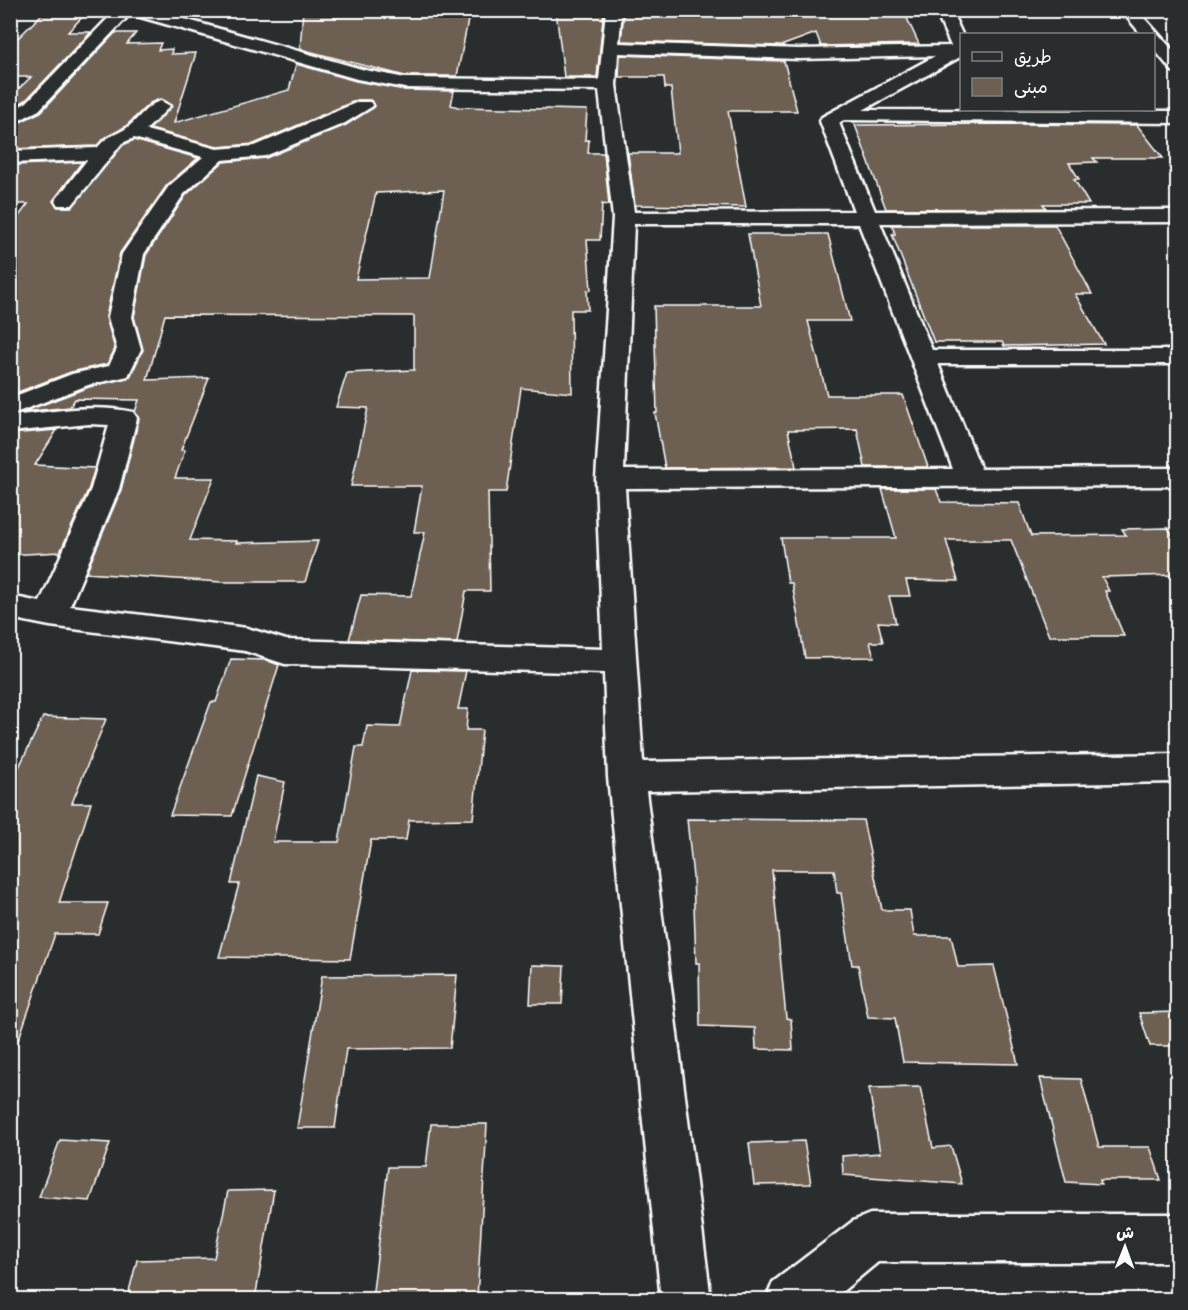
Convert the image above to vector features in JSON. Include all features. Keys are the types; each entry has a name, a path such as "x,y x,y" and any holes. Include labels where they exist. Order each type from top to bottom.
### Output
{"street":[{"path":"10,120 33,106 124,10"},
{"path":"134,10 363,75 405,83 607,85"},
{"path":"614,10 607,85 624,218 610,479 619,661 626,777 686,1299"},
{"path":"943,10 960,47"},
{"path":"1128,10 1148,33"},
{"path":"1155,40 1178,67"},
{"path":"611,48 799,54 958,51"},
{"path":"958,51 829,121 970,477"},
{"path":"65,201 115,139 133,132 161,106"},
{"path":"133,132 217,155 258,152 338,120 364,106"},
{"path":"839,115 1178,117"},
{"path":"10,157 103,154"},
{"path":"10,407 81,379 119,371 129,349 120,317 133,254 176,190 217,155"},
{"path":"624,218 1178,216"},
{"path":"923,357 1178,357"},
{"path":"10,424 89,416 124,418 105,489 50,615"},
{"path":"610,479 1178,477"},
{"path":"10,607 50,615 247,640 285,652 619,661"},
{"path":"626,777 1178,768"},
{"path":"791,1299 870,1238 1178,1238"}],"building":[{"path":"303,10 470,10 457,76 405,76 300,49"},
{"path":"556,10 604,10 597,77 564,77"},
{"path":"624,10 904,12 919,44 821,46 816,33 781,46 621,41"},
{"path":"43,13 86,13 68,32 91,32 26,100 10,109 10,97 31,77 10,77 10,46"},
{"path":"115,33 136,33 127,44 161,43 158,50 172,49 171,54 196,53 174,123 289,90 296,64 356,81 405,90 454,91 451,105 458,107 587,110 585,140 589,140 588,153 604,153 609,205 602,204 600,240 587,240 591,290 587,291 588,310 571,310 572,393 521,388 506,492 488,492 490,591 466,591 457,643 349,640 361,595 411,596 425,532 414,532 422,486 351,486 368,408 336,407 347,373 414,370 414,316 165,315 147,380 209,378 181,450 185,450 175,478 214,478 190,540 237,541 236,543 318,541 305,582 221,582 86,573 121,490 139,419 135,412 139,400 75,399 70,407 23,412 89,387 130,377 143,350 134,317 146,255 186,195 223,162 266,158 346,125 375,106 370,100 357,100 254,144 217,147 150,129 172,106 160,99 150,103 127,125 96,146 10,149 10,127 41,112","holes":["444,190 430,278 356,279 376,193"]},
{"path":"620,55 784,61 797,111 728,111 746,207 635,205 628,153 678,153 671,88 665,88 664,77 619,77"},
{"path":"855,125 1137,125 1163,158 1093,158 1097,162 1069,163 1079,179 1074,179 1089,204 1043,204 1046,208 886,209"},
{"path":"134,140 198,158 167,185 120,253 106,317 115,349 107,364 71,372 10,395 10,228 28,204 10,204 10,175 17,165 82,162 53,201 58,207 72,207 123,145"},
{"path":"892,225 1055,225 1092,294 1075,294 1104,344 1004,346 1002,342 934,342 892,234 895,234"},
{"path":"748,234 828,234 850,321 808,321 827,395 903,395 928,467 865,467 857,429 788,430 796,467 665,468 655,413 657,413 654,306 761,306"},
{"path":"57,430 35,465 95,468 89,488 60,552 10,555 10,434"},
{"path":"882,489 936,489 941,502 1019,503 1031,536 1126,535 1122,529 1168,528 1178,544 1178,575 1102,577 1109,591 1105,591 1124,636 1049,636 1011,540 946,540 958,581 906,580 910,596 889,596 896,623 878,622 883,642 870,642 874,657 805,658 792,583 788,583 781,538 896,538"},
{"path":"231,659 266,660 279,665 232,816 170,815 211,702 216,702"},
{"path":"412,670 466,671 458,709 468,709 466,730 482,730 473,819 409,820 406,840 371,840 350,959 219,957 239,884 231,884 256,776 285,782 273,842 339,842 356,747 363,747 367,726 400,727"},
{"path":"43,717 106,719 72,803 91,803 59,903 108,903 98,934 55,934 16,1047 10,1046 10,786"},
{"path":"687,819 863,820 882,910 910,910 914,936 951,936 958,967 994,966 1018,1064 903,1062 895,1018 868,1017 858,965 852,965 841,893 837,893 834,870 772,870 786,1018 791,1019 793,1050 756,1049 755,1028 700,1026 699,963 696,963 693,877"},
{"path":"532,965 564,966 562,1004 530,1004"},
{"path":"457,975 450,1048 346,1049 335,1128 297,1128 322,976"},
{"path":"1178,1012 1178,1046 1150,1046 1139,1013"},
{"path":"1040,1078 1081,1079 1099,1147 1150,1147 1161,1180 1100,1180 1101,1184 1066,1182"},
{"path":"920,1087 933,1148 951,1146 962,1184 843,1175 842,1156 880,1153 869,1088"},
{"path":"431,1124 487,1124 477,1299 372,1299 388,1167 426,1167"},
{"path":"60,1140 110,1143 90,1201 39,1197"},
{"path":"804,1141 811,1184 754,1185 749,1143"},
{"path":"274,1190 255,1299 127,1299 137,1260 214,1258 228,1191"}]}
